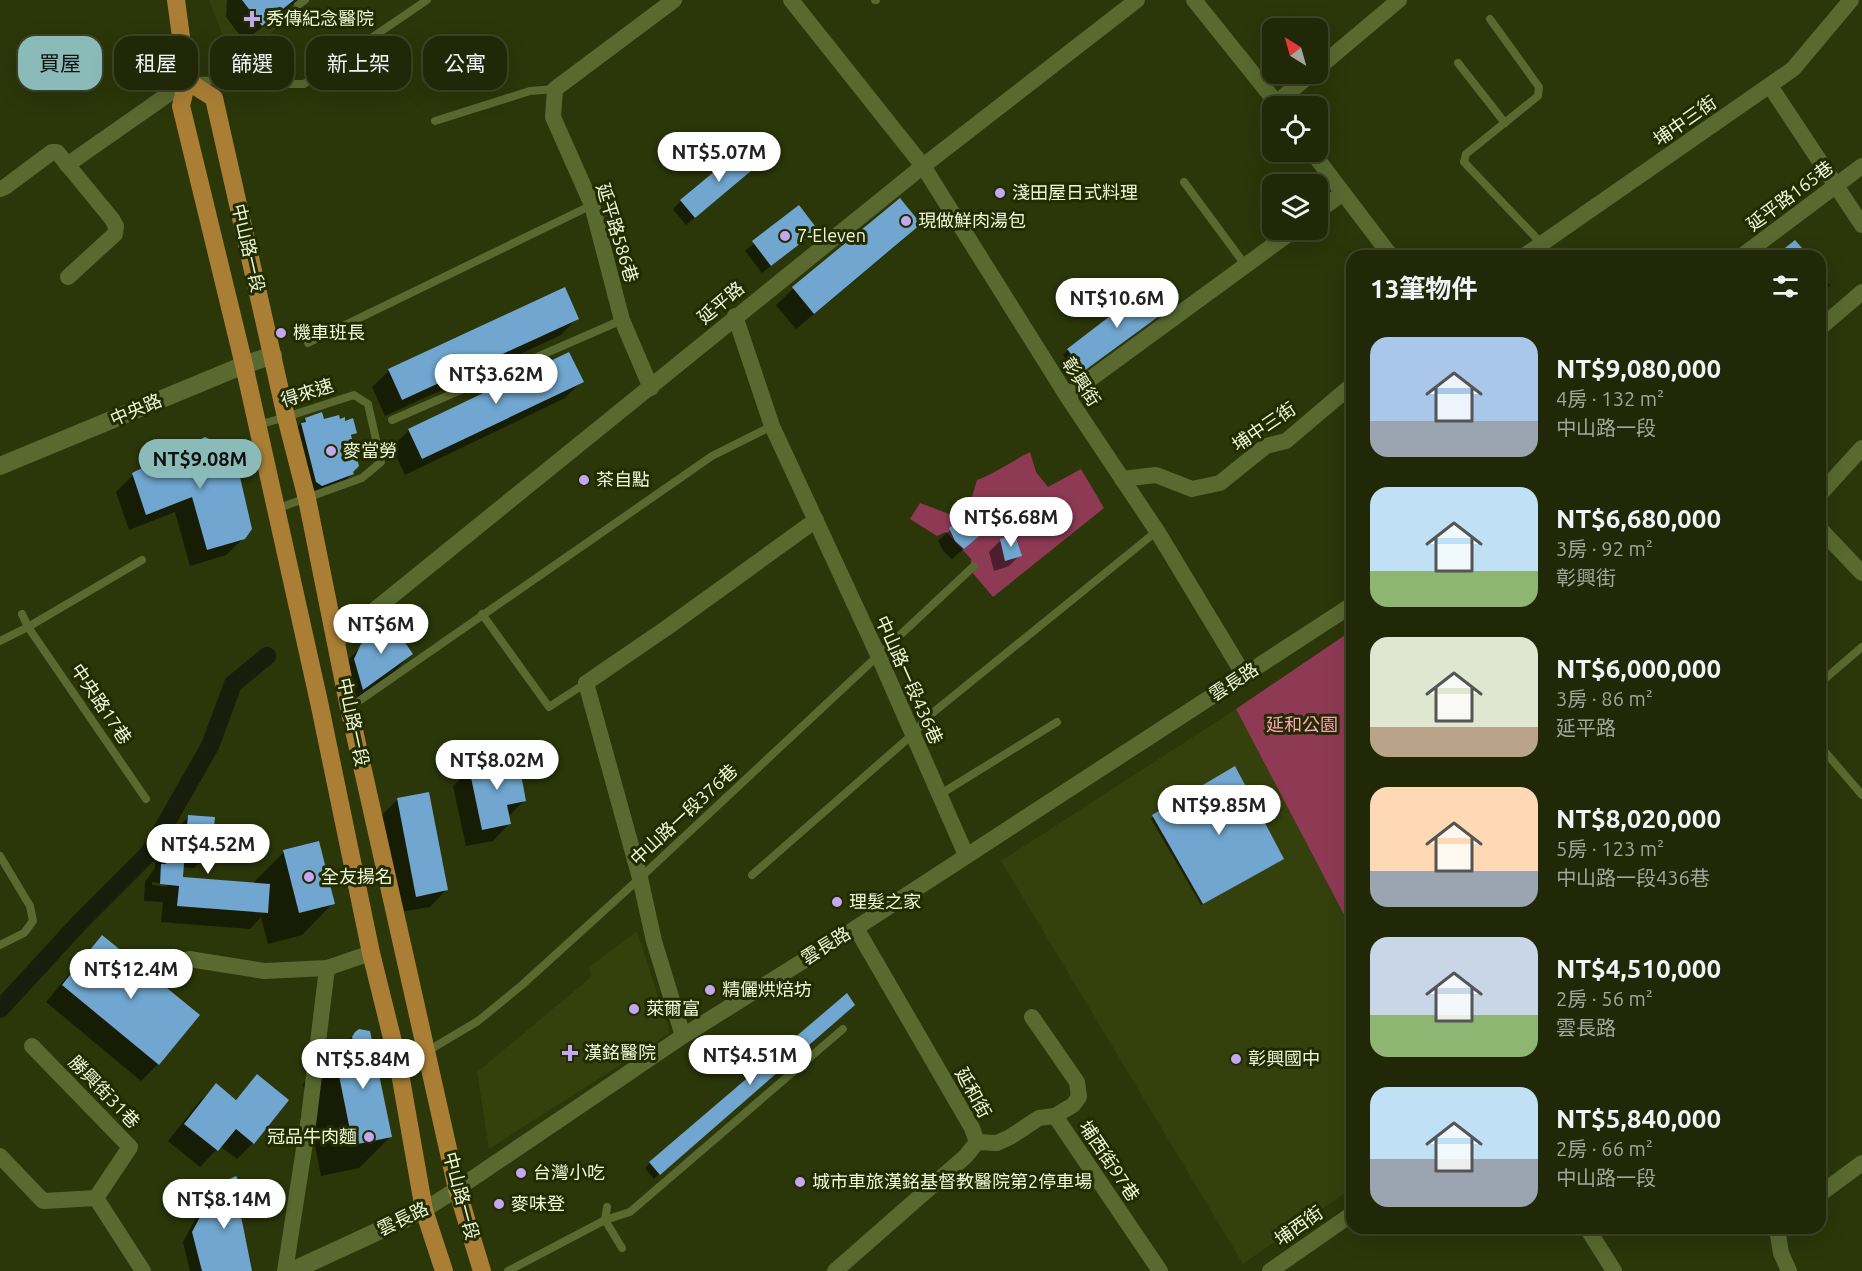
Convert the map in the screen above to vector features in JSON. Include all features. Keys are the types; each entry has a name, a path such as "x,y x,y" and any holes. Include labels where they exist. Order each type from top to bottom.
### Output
{"main road":[{"name":"中山路一段","path":"176,0 181,36"},
{"name":"中山路一段","path":"198,88 214,98 286,417 307,499 349,708 457,1190 482,1271"},
{"name":"中山路一段","path":"185,90 181,106 244,364 317,691 371,953 398,1062 424,1210 444,1271"}],"street":[{"path":"555,89 674,0"},
{"name":"彰興街","path":"791,0 923,166 1067,396 1156,531 1244,675"},
{"name":"延平路","path":"335,642 651,388 735,316 1137,0"},
{"path":"1194,0 1271,96"},
{"path":"1328,60 1399,0"},
{"name":"埔中三街","path":"1548,250 1793,69 1851,0"},
{"path":"1288,96 1300,84"},
{"path":"1770,86 1862,225"},
{"name":"延平路586巷","path":"555,89 553,117 592,206 622,320 651,388"},
{"path":"67,165 174,90"},
{"path":"0,189 52,152 57,152 112,219 116,226 115,234 68,277"},
{"path":"1319,162 1386,250"},
{"name":"延平路165巷","path":"1750,250 1862,166"},
{"path":"1328,204 1342,193"},
{"path":"1067,396 1281,240"},
{"path":"1826,323 1862,292"},
{"name":"中山路一段436巷","path":"735,316 772,426 879,657 966,855"},
{"name":"中央路","path":"0,466 244,364 273,355"},
{"name":"埔中三街","path":"1122,478 1156,475 1192,489 1220,483 1266,446 1286,441 1346,390"},
{"path":"1826,487 1862,448"},
{"path":"683,1036 654,941 640,879 586,683 816,520"},
{"path":"1826,535 1862,573"},
{"name":"雲長路","path":"292,1271 424,1210 457,1190 683,1036 855,928 1346,609"},
{"name":"延和街","path":"835,1271 966,1156 977,1142 972,1128 855,928"},
{"path":"189,959 264,971 327,968 371,953"},
{"path":"285,1271 307,1129 327,968"},
{"name":"埔西街97巷","path":"1032,1017 1077,1082 1079,1097 1073,1105 1055,1116 1160,1271"},
{"name":"勝興街31巷","path":"32,1046 130,1147 96,1198"},
{"path":"977,1142 997,1143 1039,1118 1055,1116"},
{"path":"0,1156 43,1201 96,1198 143,1271"},
{"path":"1826,1190 1862,1163"},
{"name":"埔西街","path":"1270,1271 1346,1218"},
{"path":"1591,1234 1614,1271"},
{"path":"1778,1234 1781,1252 1789,1271"}],"lane":[{"path":"198,81 247,80 272,84 304,84 427,0"},
{"path":"1490,19 1539,87 1538,96 1466,154 1464,162 1548,250"},
{"path":"1458,63 1505,123"},
{"path":"435,121 530,91 555,89"},
{"path":"1184,182 1246,266"},
{"path":"308,343 592,206"},
{"path":"392,420 622,320"},
{"name":"得來速","path":"257,425 354,395 368,404 381,462 362,477 276,510"},
{"path":"349,708 712,456 772,426"},
{"path":"752,874 912,735 930,715 1156,531"},
{"path":"0,641 142,560"},
{"name":"中山路一段376巷","path":"398,1062 426,1052 478,1021 522,985 640,879 974,566"},
{"name":"中央路17巷","path":"22,614 28,627 146,799"},
{"path":"482,614 549,707 586,683"},
{"path":"1826,678 1862,647"},
{"path":"939,795 1057,722"},
{"path":"1826,753 1862,795"},
{"path":"0,856 30,906 33,921 24,933 0,945"},
{"path":"508,1271 606,1220 630,1212 843,1029"},
{"path":"607,1207 606,1220 622,1248"}],"shaded area":[{"name":"秀傳紀念醫院","path":"209,0 307,0 268,36 223,36"},
{"name":"彰興國中","path":"1236,709 1346,918 1346,1192 1243,1264 1001,861"},
{"name":"漢銘醫院","path":"637,931 670,1033 489,1149 477,1072 591,977 589,967"}],"green space":[{"path":"1030,452 1036,472 1048,487 1081,469 1104,508 993,597 971,571 971,559 946,532 937,536 910,519 920,503 949,514 964,512 971,500 977,480"},
{"name":"延和公園","path":"1346,634 1346,918 1236,709"}],"building":[{"path":"242,0 294,0 262,26"},
{"path":"744,147 758,165 695,218 680,200"},
{"path":"900,198 921,224 814,314 792,287"},
{"name":"7-Eleven","path":"799,205 818,230 771,266 752,241"},
{"path":"1795,240 1804,250 1782,250"},
{"path":"565,287 579,319 402,400 388,369"},
{"path":"1148,287 1166,311 1084,371 1067,349"},
{"path":"569,352 584,382 422,459 408,429"},
{"name":"麥當勞","path":"322,412 324,419 339,415 340,419 345,417 345,421 353,418 357,433 351,435 359,466 353,472 354,474 322,486 316,482 301,423 306,422 305,418"},
{"path":"205,437 234,451 252,529 245,539 207,550 192,497 146,515 132,473"},
{"path":"963,517 979,536 964,549 955,541 949,528"},
{"path":"1015,535 1022,556 1005,561 1000,539"},
{"path":"390,621 413,654 363,690 354,659 361,644"},
{"path":"518,758 526,801 507,805 511,824 482,830 469,768"},
{"path":"1235,766 1284,859 1203,904 1152,815"},
{"path":"429,792 448,890 416,897 397,798"},
{"path":"188,815 215,817 212,852 185,850 183,877 270,884 268,913 177,906 179,886 160,884 161,864 166,864 167,853 171,853 173,832 180,832 180,825 187,826"},
{"name":"全友揚名","path":"319,841 335,904 299,913 283,850"},
{"path":"102,935 200,1015 159,1065 62,985"},
{"path":"847,993 855,1005 660,1175 649,1162"},
{"path":"359,1029 370,1031 392,1137 353,1145 334,1051 354,1047 352,1037"},
{"path":"257,1074 289,1100 254,1144 236,1129 218,1151 184,1124 216,1083 236,1100"},
{"path":"236,1176 255,1209 241,1216 252,1271 202,1271 192,1232 217,1185"}],"waterway":[{"path":"0,1009 81,921 149,853 210,746 233,684 267,656"}],"place":[{"name":"秀傳紀念醫院","path":"252,19"},
{"name":"淺田屋日式料理","path":"1000,193"},
{"name":"現做鮮肉湯包","path":"906,221"},
{"name":"7-Eleven","path":"785,236"},
{"name":"機車班長","path":"281,333"},
{"name":"麥當勞","path":"331,451"},
{"name":"茶自點","path":"584,480"},
{"name":"全友揚名","path":"309,877"},
{"name":"理髮之家","path":"837,902"},
{"name":"精儷烘焙坊","path":"710,990"},
{"name":"萊爾富","path":"634,1009"},
{"name":"漢銘醫院","path":"570,1053"},
{"name":"彰興國中","path":"1236,1059"},
{"name":"冠品牛肉麵","path":"369,1137"},
{"name":"台灣小吃","path":"521,1173"},
{"name":"城市車旅漢銘基督教醫院第2停車場","path":"800,1182"},
{"name":"麥味登","path":"499,1204"}]}
